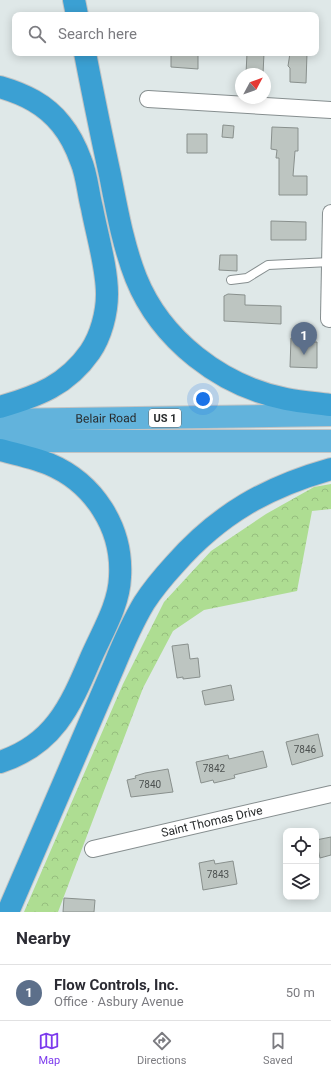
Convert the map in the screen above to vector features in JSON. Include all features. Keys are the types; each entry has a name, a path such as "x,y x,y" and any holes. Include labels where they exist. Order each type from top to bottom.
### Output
{"highway":[{"path":"74,0 76,12"},
{"path":"86,56 121,227 129,258 147,300 162,322 178,341 198,360 222,375 252,389 285,399 331,405"},
{"path":"0,87 18,92 34,100 56,119 72,140 82,162 105,275 107,294 105,315 100,332 91,351 79,366 64,381 46,391 29,399 0,407"},
{"name":"Belair Road","path":"0,420 331,415"},
{"name":"Belair Road","path":"0,441 331,441"},
{"path":"0,450 49,464 67,473 84,486 97,500 107,516 115,535 120,578 115,604 72,702 53,729 34,746 14,758 0,762"},
{"path":"8,912 116,659 131,627 149,597 183,555 223,518 247,502 276,487 331,469"}],"street":[{"path":"148,99 331,110"},
{"path":"330,319 331,213"},
{"name":"Saint Thomas Drive","path":"93,849 331,794"}],"lane":[{"path":"231,280 247,278 268,265 330,262"}],"green space":[{"path":"331,484 331,509 312,511 297,591 204,610 173,631 143,688 58,912 24,912 123,684 164,602 211,551 266,514 314,487"}],"building":[{"path":"171,56 198,56 198,69 171,67"},
{"path":"247,56 264,56 263,68 246,68"},
{"path":"290,56 307,56 306,83 290,82 290,68 288,66"},
{"path":"223,125 234,126 233,138 222,137"},
{"path":"272,127 298,128 298,151 295,151 293,176 307,176 307,195 279,195 279,158 276,158 277,150 271,149"},
{"path":"187,134 207,134 207,153 187,153"},
{"path":"271,221 306,222 306,240 271,240"},
{"path":"220,255 237,255 237,271 219,270"},
{"path":"228,294 245,295 245,305 281,306 281,324 224,321 224,296"},
{"path":"291,338 307,338 306,342 317,342 317,368 290,367"},
{"path":"188,644 190,659 198,658 200,677 183,679 183,677 177,678 172,646"},
{"path":"231,685 234,700 205,705 202,691"},
{"path":"318,734 323,756 292,765 286,742"},
{"path":"263,751 267,767 234,775 235,778 214,783 213,780 201,783 196,762 228,755 229,759"},
{"path":"168,769 173,792 131,797 127,780 136,778 135,776 145,773"},
{"path":"331,837 331,855 320,858 319,839"},
{"path":"214,860 215,864 233,861 237,884 203,890 199,863"},
{"path":"64,898 95,900 94,912 63,912"}],"place":[{"name":"Flow Controls, Inc.","path":"304,355"}]}
